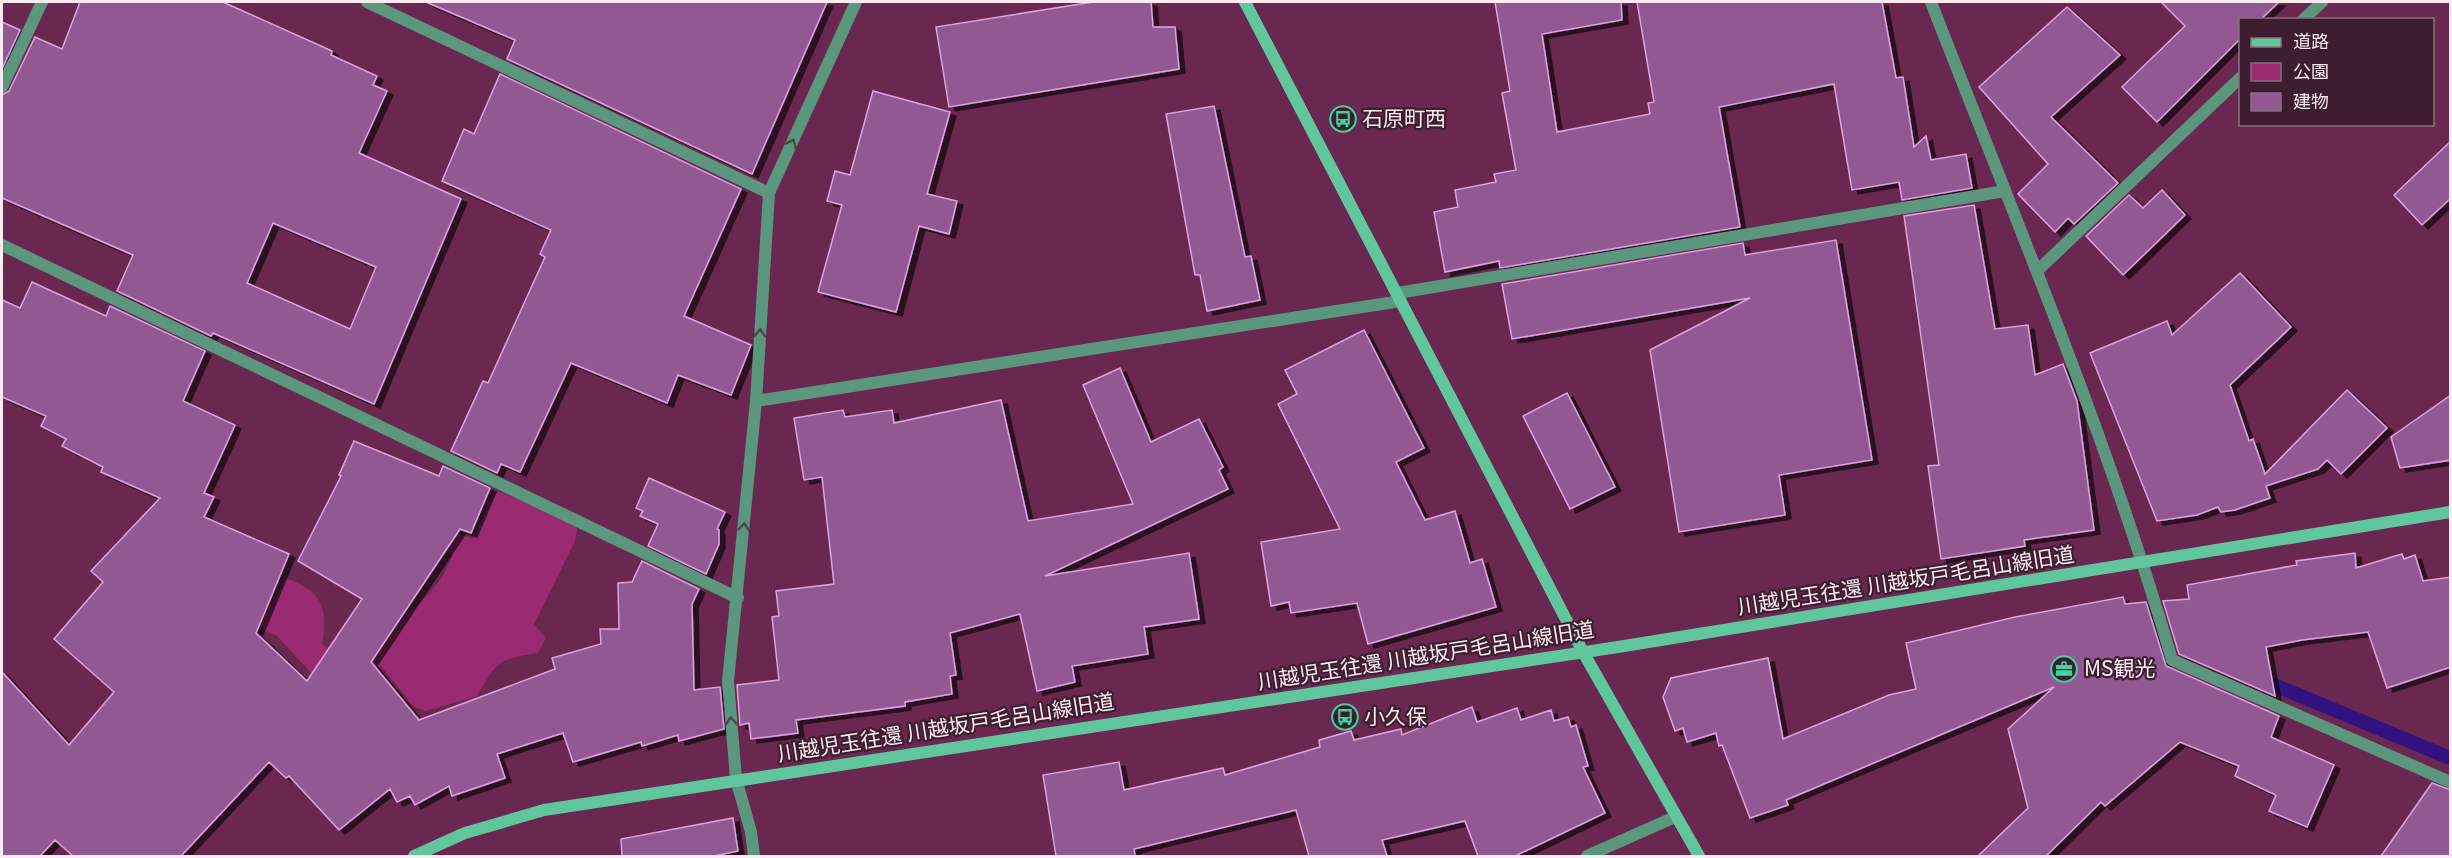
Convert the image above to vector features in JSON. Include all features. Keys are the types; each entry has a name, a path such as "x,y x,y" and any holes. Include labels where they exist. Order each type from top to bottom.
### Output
{"street":[{"path":"2,87 42,2"},
{"path":"367,2 769,193"},
{"path":"754,856 751,832 736,779 728,681 756,401 769,193 856,2"},
{"path":"1245,2 1583,652 1699,856"},
{"path":"1931,2 2037,271 2144,563 2172,660 2451,782"},
{"path":"2305,18 2322,2"},
{"path":"2037,271 2239,80"},
{"path":"756,401 1399,297 2005,191"},
{"path":"2,245 738,598"},
{"name":"川越児玉往還 川越坂戸毛呂山線旧道","path":"414,856 465,833 544,810 1583,652 2451,512"},
{"path":"1587,856 1675,817"}],"green space":[{"path":"498,491 578,524 575,541 534,624 546,638 538,653 514,657 500,664 494,669 477,696 426,711 414,707 381,666 339,703 276,635 265,631 225,590 272,606 286,578 298,583 315,595 320,602 324,620 322,644 338,657 370,651 429,594 442,577 453,555 442,547 445,529 473,539 490,502"}],"building":[{"path":"80,2 223,2 332,51 331,55 377,76 373,85 387,91 359,153 461,199 374,404 213,333 211,336 117,291 133,255 2,198 2,95 9,91 35,37 62,49","holes":["273,223 376,267 350,329 247,283"]},
{"path":"426,2 827,2 752,174 507,59 515,40"},
{"path":"1093,2 1151,2 1153,27 1175,27 1179,69 949,107 936,27"},
{"path":"1495,2 1621,2 1622,20 1542,34 1557,132 1650,114 1648,103 1654,102 1637,2 1882,2 1896,78 1903,77 1914,147 1926,136 1931,160 1966,154 1972,188 1902,200 1899,182 1852,190 1834,84 1719,107 1740,227 1500,268 1499,261 1445,272 1434,212 1458,207 1455,190 1496,182 1494,174 1516,170 1502,93 1510,91"},
{"path":"2161,2 2279,2 2262,18 2239,18 2239,40 2157,122 2122,87 2185,26"},
{"path":"2067,7 2120,55 2051,117 2118,183 2074,224 2068,218 2055,232 2018,194 2048,164 1979,87"},
{"path":"2,22 20,30 2,69"},
{"path":"500,74 741,189 684,316 751,345 731,395 678,375 667,403 571,363 520,472 501,464 497,473 451,451 483,381 488,383 545,257 540,254 551,230 442,181 464,129 474,134"},
{"path":"873,91 950,112 927,194 957,201 949,234 919,226 896,312 818,292 842,205 827,201 835,171 850,175"},
{"path":"1214,106 1245,257 1251,256 1260,300 1207,311 1200,275 1195,275 1166,114"},
{"path":"2451,141 2451,198 2422,225 2394,195"},
{"path":"2162,190 2185,215 2123,275 2086,236 2129,195 2143,208"},
{"path":"1974,205 1995,329 2028,325 2035,375 2063,364 2077,401 2094,530 2024,540 2025,546 1941,559 1928,466 1939,465 1904,216"},
{"path":"1836,240 1872,460 1779,475 1785,515 1679,532 1650,350 1750,298 1512,339 1502,284 1743,243 1745,255"},
{"path":"2240,273 2291,327 2230,385 2249,441 2253,439 2265,474 2347,390 2387,428 2341,474 2327,460 2318,469 2266,486 2270,498 2235,510 2221,512 2218,507 2197,515 2157,521 2090,353 2167,321 2172,335"},
{"path":"32,282 106,316 110,306 205,351 183,401 235,425 204,493 214,497 204,517 289,554 256,633 307,681 362,599 298,561 341,476 339,475 354,441 439,476 443,466 490,488 471,533 460,529 371,662 419,720 555,669 552,658 601,644 600,629 619,629 618,583 632,582 642,561 699,589 692,604 694,690 720,687 724,729 679,741 678,735 642,746 641,742 573,762 563,733 497,754 505,778 452,796 449,786 415,805 410,796 397,802 390,789 339,830 289,776 286,778 269,762 181,856 73,856 55,840 40,856 2,856 2,672 69,745 114,692 54,639 103,582 91,571 160,498 101,472 103,467 62,446 66,439 41,426 46,416 2,397 2,300 20,308"},
{"path":"1364,330 1424,448 1396,462 1425,520 1455,511 1470,563 1482,559 1496,607 1368,644 1357,603 1291,613 1289,602 1271,606 1261,542 1340,529 1278,404 1297,394 1285,370"},
{"path":"1120,368 1151,442 1199,419 1223,467 1219,470 1228,489 1045,576 1189,553 1199,619 1144,627 1148,654 1072,666 1075,682 1037,691 1020,614 950,633 956,675 950,676 952,694 905,702 905,706 796,720 798,733 751,739 749,723 740,725 737,685 779,680 772,617 779,616 776,591 834,584 822,477 804,480 794,418 843,410 845,417 892,410 894,423 1001,400 1028,521 1133,504 1083,385"},
{"path":"1567,393 1615,487 1570,509 1523,416"},
{"path":"2451,395 2451,460 2400,468 2391,437"},
{"path":"649,478 725,512 717,529 719,530 719,544 706,574 648,546 658,524 640,516 643,511 636,508"},
{"path":"2355,553 2356,568 2402,554 2404,559 2415,555 2423,581 2451,577 2451,667 2387,688 2368,632 2302,640 2266,647 2275,696 2179,654 2163,601 2189,599 2187,585 2297,565 2296,561"},
{"path":"2123,597 2125,604 2146,602 2166,666 2279,716 2271,737 2334,765 2307,827 2269,811 2276,795 2235,776 2239,766 2180,742 2105,806 2101,802 2046,856 1978,856 2028,808 2008,729 2054,687 1786,800 1788,805 1750,818 1722,745 1719,746 1716,733 1687,742 1683,728 1675,731 1663,697 1671,678 1768,658 1783,739 1889,695 1916,689 1906,643 2015,617"},
{"path":"1472,707 1477,722 1517,708 1521,720 1551,710 1554,721 1568,717 1571,727 1576,725 1588,766 1583,767 1605,813 1515,856 1478,856 1465,821 1382,840 1387,856 1309,856 1296,810 1134,849 1135,856 1056,856 1043,775 1119,762 1124,790 1223,768 1225,775 1320,747 1319,740 1351,731 1354,740 1401,729 1402,735"},
{"path":"2432,783 2451,790 2451,856 2381,856"},
{"path":"733,818 738,851 714,856 622,856 621,839"}],"waterway":[{"path":"2255,677 2450,758"}],"place":[{"name":"石原町西","path":"1343,119"},
{"name":"MS観光","path":"2064,669"},
{"name":"小久保","path":"1345,717"}]}
